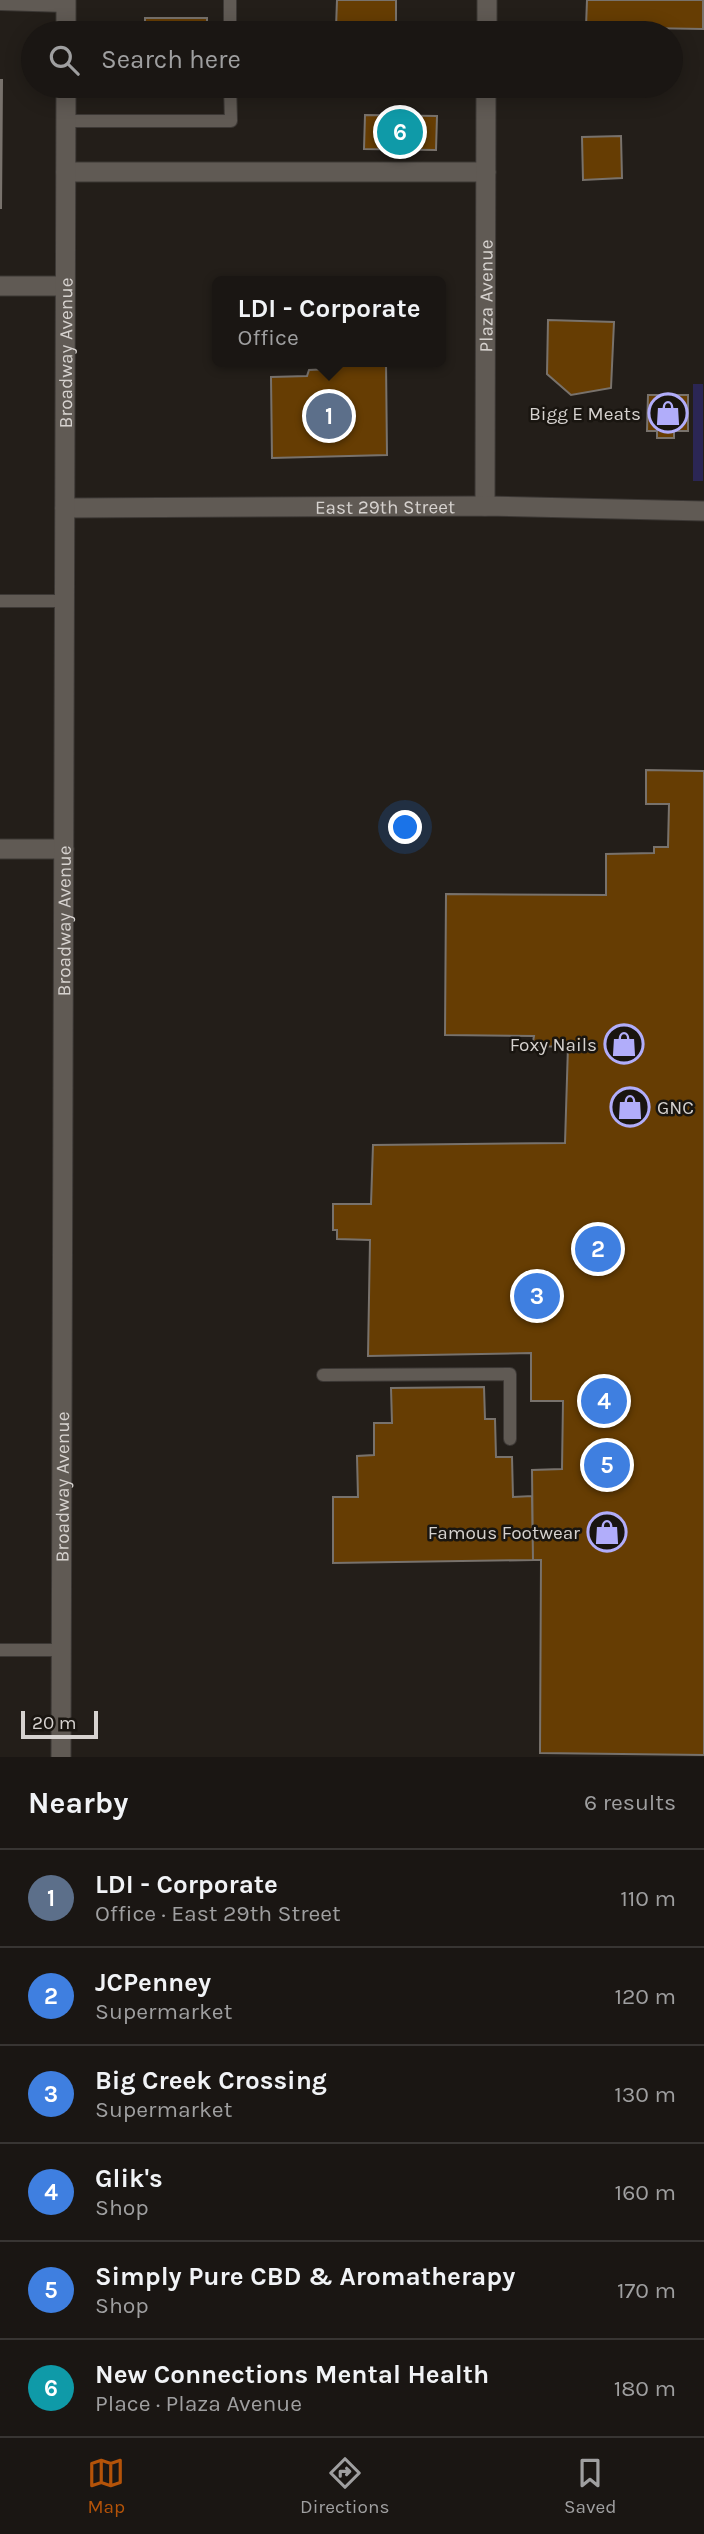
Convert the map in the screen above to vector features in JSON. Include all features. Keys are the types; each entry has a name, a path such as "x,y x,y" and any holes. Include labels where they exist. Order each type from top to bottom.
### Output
{"street":[{"path":"487,0 487,21"},
{"path":"66,3 66,21"},
{"name":"Broadway Avenue","path":"61,1757 66,98"},
{"name":"Plaza Avenue","path":"485,506 486,98"},
{"path":"66,172 486,172"},
{"path":"0,285 65,286"},
{"name":"East 29th Street","path":"65,508 485,506 704,512"},
{"path":"0,849 64,849"}],"lane":[{"path":"230,0 230,21"},
{"path":"0,5 66,3"},
{"path":"66,121 231,121 230,98"},
{"path":"0,601 65,601"},
{"path":"323,1375 510,1374 510,1439"},
{"path":"0,1650 61,1650"}],"shaded area":[{"path":"693,384 703,384 703,481 693,481"}],"building":[{"path":"337,0 396,0 396,21 336,21"},
{"path":"587,0 703,0 703,29 683,29 683,21 586,21"},
{"path":"145,18 207,18 207,21 145,21"},
{"path":"2,80 1,208 0,208"},
{"path":"365,115 437,116 436,150 364,149"},
{"path":"621,136 622,178 583,180 582,137"},
{"path":"548,320 614,322 611,388 571,395 547,374"},
{"path":"386,367 387,455 272,458 271,377 307,376 309,370"},
{"name":"Bigg E Meats","path":"648,395 688,395 688,431 674,431 674,438 657,438 657,431 647,431"},
{"path":"646,770 704,771 704,1755 540,1753 541,1560 533,1560 532,1470 562,1469 563,1401 531,1401 531,1353 368,1356 370,1240 337,1239 337,1230 333,1230 333,1204 371,1204 373,1145 565,1143 568,1046 532,1047 534,1036 445,1035 446,894 606,895 606,854 654,853 654,847 668,847 669,804 646,804"},
{"path":"484,1387 485,1419 495,1419 496,1457 512,1457 513,1497 532,1496 533,1560 333,1563 333,1497 358,1497 357,1456 374,1455 374,1423 392,1423 391,1388"}],"place":[{"name":"New Connections Mental Health","path":"400,132"},
{"name":"Bigg E Meats","path":"668,413"},
{"name":"LDI - Corporate","path":"329,416"},
{"name":"Foxy Nails","path":"624,1044"},
{"name":"GNC","path":"630,1107"},
{"name":"JCPenney","path":"598,1249"},
{"name":"Big Creek Crossing","path":"537,1296"},
{"name":"Glik's","path":"604,1401"},
{"name":"Simply Pure CBD & Aromatherapy","path":"607,1465"},
{"name":"Famous Footwear","path":"607,1532"}]}
